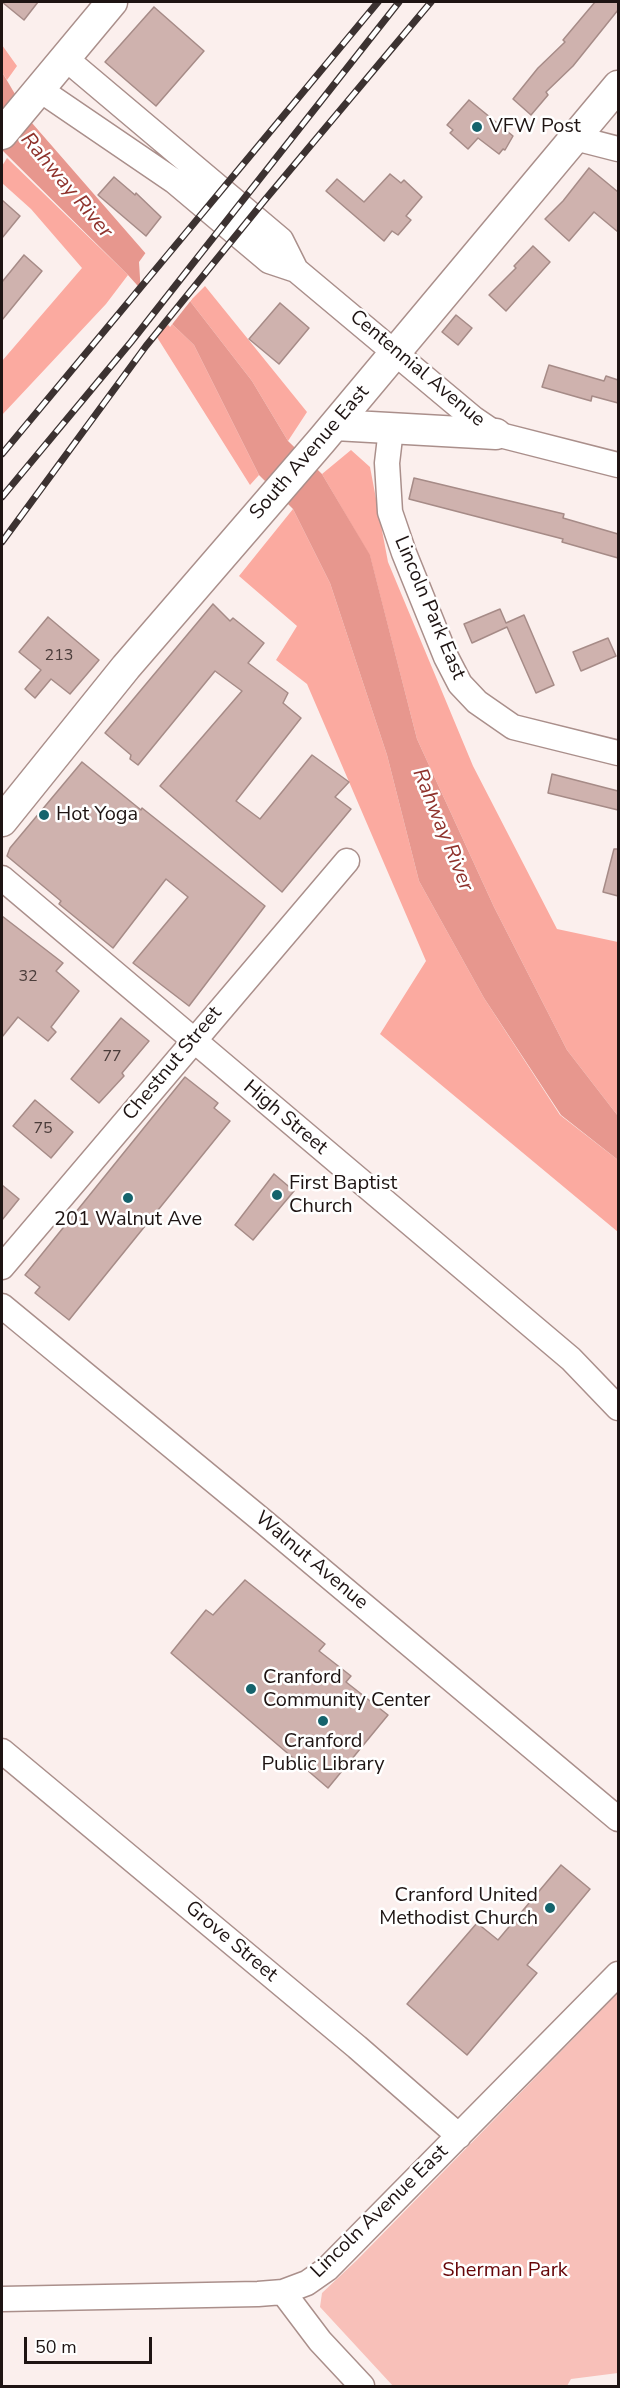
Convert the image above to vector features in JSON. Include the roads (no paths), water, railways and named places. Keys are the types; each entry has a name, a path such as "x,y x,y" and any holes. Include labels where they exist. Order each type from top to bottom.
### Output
{"main road":[{"path":"2,134 112,2"},
{"name":"South Avenue East","path":"2,820 126,667 329,433 618,86"},
{"path":"329,433 391,429 496,434"}],"street":[{"name":"Centennial Avenue","path":"65,58 281,240 296,270"},
{"name":"Centennial Avenue","path":"34,95 174,181 269,261 296,270 474,419 496,434 618,465"},
{"path":"575,138 618,149"},
{"name":"Lincoln Park East","path":"391,429 387,463 390,512 408,564 446,657 460,684 477,702 513,727 618,753"},
{"name":"Chestnut Street","path":"2,1267 347,861"},
{"name":"High Street","path":"2,878 571,1359 618,1408"},
{"name":"Walnut Avenue","path":"2,1306 618,1819"},
{"name":"Grove Street","path":"2,1751 357,2047 459,2136"},
{"name":"Lincoln Avenue East","path":"2,2299 258,2295 283,2292 307,2283 327,2269 618,1974"},
{"path":"283,2292 320,2341 362,2386"}],"water":[{"name":"Rahway River","path":"2,72 32,123 190,301 252,381 288,441 322,474 370,555 417,739 494,907 567,1050 618,1116 618,1160 561,1115 484,998 419,881 387,755 330,583 293,509 259,475 194,345 128,275 2,150"}],"railway":[{"path":"2,454 378,2"},
{"path":"2,497 131,342 399,2"},
{"path":"2,542 146,346 431,2"}],"place":[{"name":"VFW Post","path":"477,127"},
{"name":"Hot Yoga","path":"44,815"},
{"name":"First Baptist Church","path":"277,1195"},
{"name":"201 Walnut Ave","path":"128,1198"},
{"name":"Cranford Community Center","path":"251,1689"},
{"name":"Cranford Public Library","path":"323,1721"},
{"name":"Cranford United Methodist Church","path":"550,1908"}],"park label":[{"name":"Sherman Park","path":"505,2271"}]}
